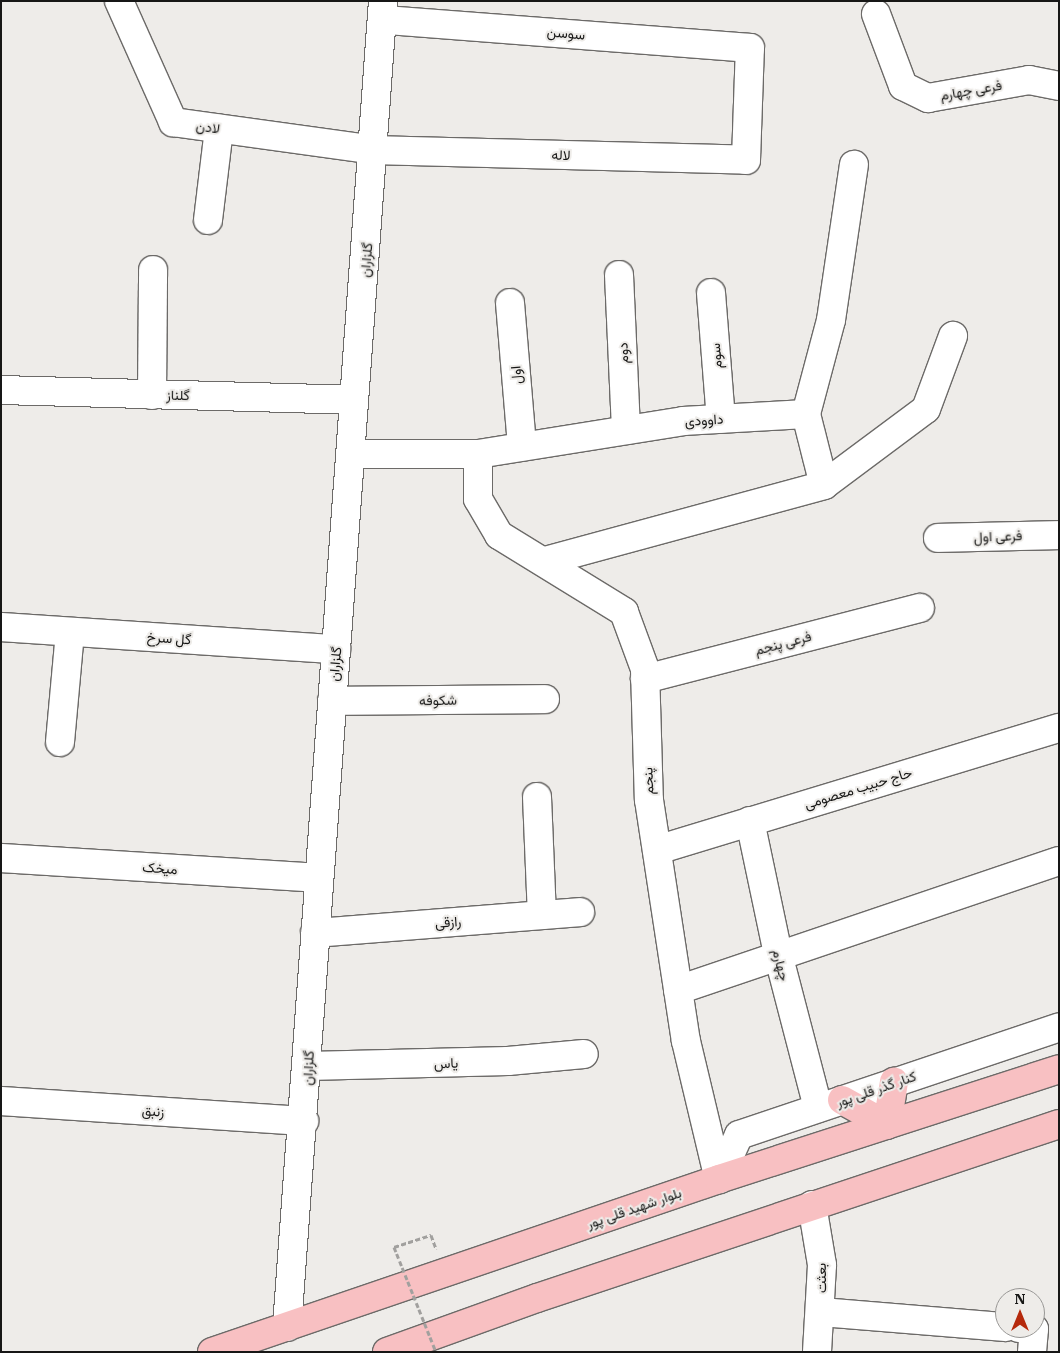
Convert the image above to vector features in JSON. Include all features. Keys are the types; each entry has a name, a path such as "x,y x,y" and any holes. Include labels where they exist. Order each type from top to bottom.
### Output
{"highway":[{"name":"بلوار شهید قلی پور","path":"212,1352 719,1179 1059,1069"},
{"path":"830,1104 887,1126 894,1082"},
{"path":"387,1352 812,1205 1059,1124"}],"street":[{"name":"لادن","path":"120,1 173,122 375,150"},
{"name":"سوسن","path":"383,11 750,48 746,160"},
{"name":"گلزاران","path":"287,1327 308,1066 318,878 375,150 383,11"},
{"name":"فرعی چهارم","path":"876,14 903,86 928,98 1029,80 1059,86"},
{"path":"208,220 219,129"},
{"name":"لاله","path":"375,150 746,160"},
{"path":"824,485 806,414 831,320 854,165"},
{"path":"152,395 153,270"},
{"name":"دوم","path":"620,275 626,430"},
{"name":"سوم","path":"711,293 721,419"},
{"name":"اول","path":"510,303 522,447"},
{"path":"545,561 824,485 926,409 952,336"},
{"name":"گلناز","path":"1,390 354,400"},
{"name":"داوودی","path":"351,454 478,454 626,430 721,419 806,414"},
{"name":"پنجم","path":"478,454 478,499 499,535 545,561 624,612 645,669 649,800 686,1041 719,1179"},
{"name":"فرعی اول","path":"938,538 1059,534"},
{"name":"فرعی پنجم","path":"645,679 920,608"},
{"name":"گل سرخ","path":"1,627 336,649"},
{"path":"60,742 70,632"},
{"name":"شکوفه","path":"332,701 545,699"},
{"name":"حاج حبیب معصومی","path":"657,850 1059,728"},
{"path":"537,797 542,915"},
{"name":"چهارم","path":"750,821 778,954 830,1104"},
{"name":"میخک","path":"1,858 318,878"},
{"path":"678,990 778,954 1059,861"},
{"name":"رازقی","path":"315,932 580,912"},
{"name":"کنار گذر قلی پور","path":"719,1179 739,1134 1059,1027"},
{"name":"یاس","path":"308,1066 508,1061 584,1054"},
{"name":"زنبق","path":"1,1102 304,1121"},
{"name":"بعثت","path":"812,1205 822,1265 821,1312 817,1352"},
{"path":"821,1312 995,1326"},
{"path":"1032,1352 1033,1338"}],"path":[{"path":"430,1235 394,1247 436,1352"}]}
